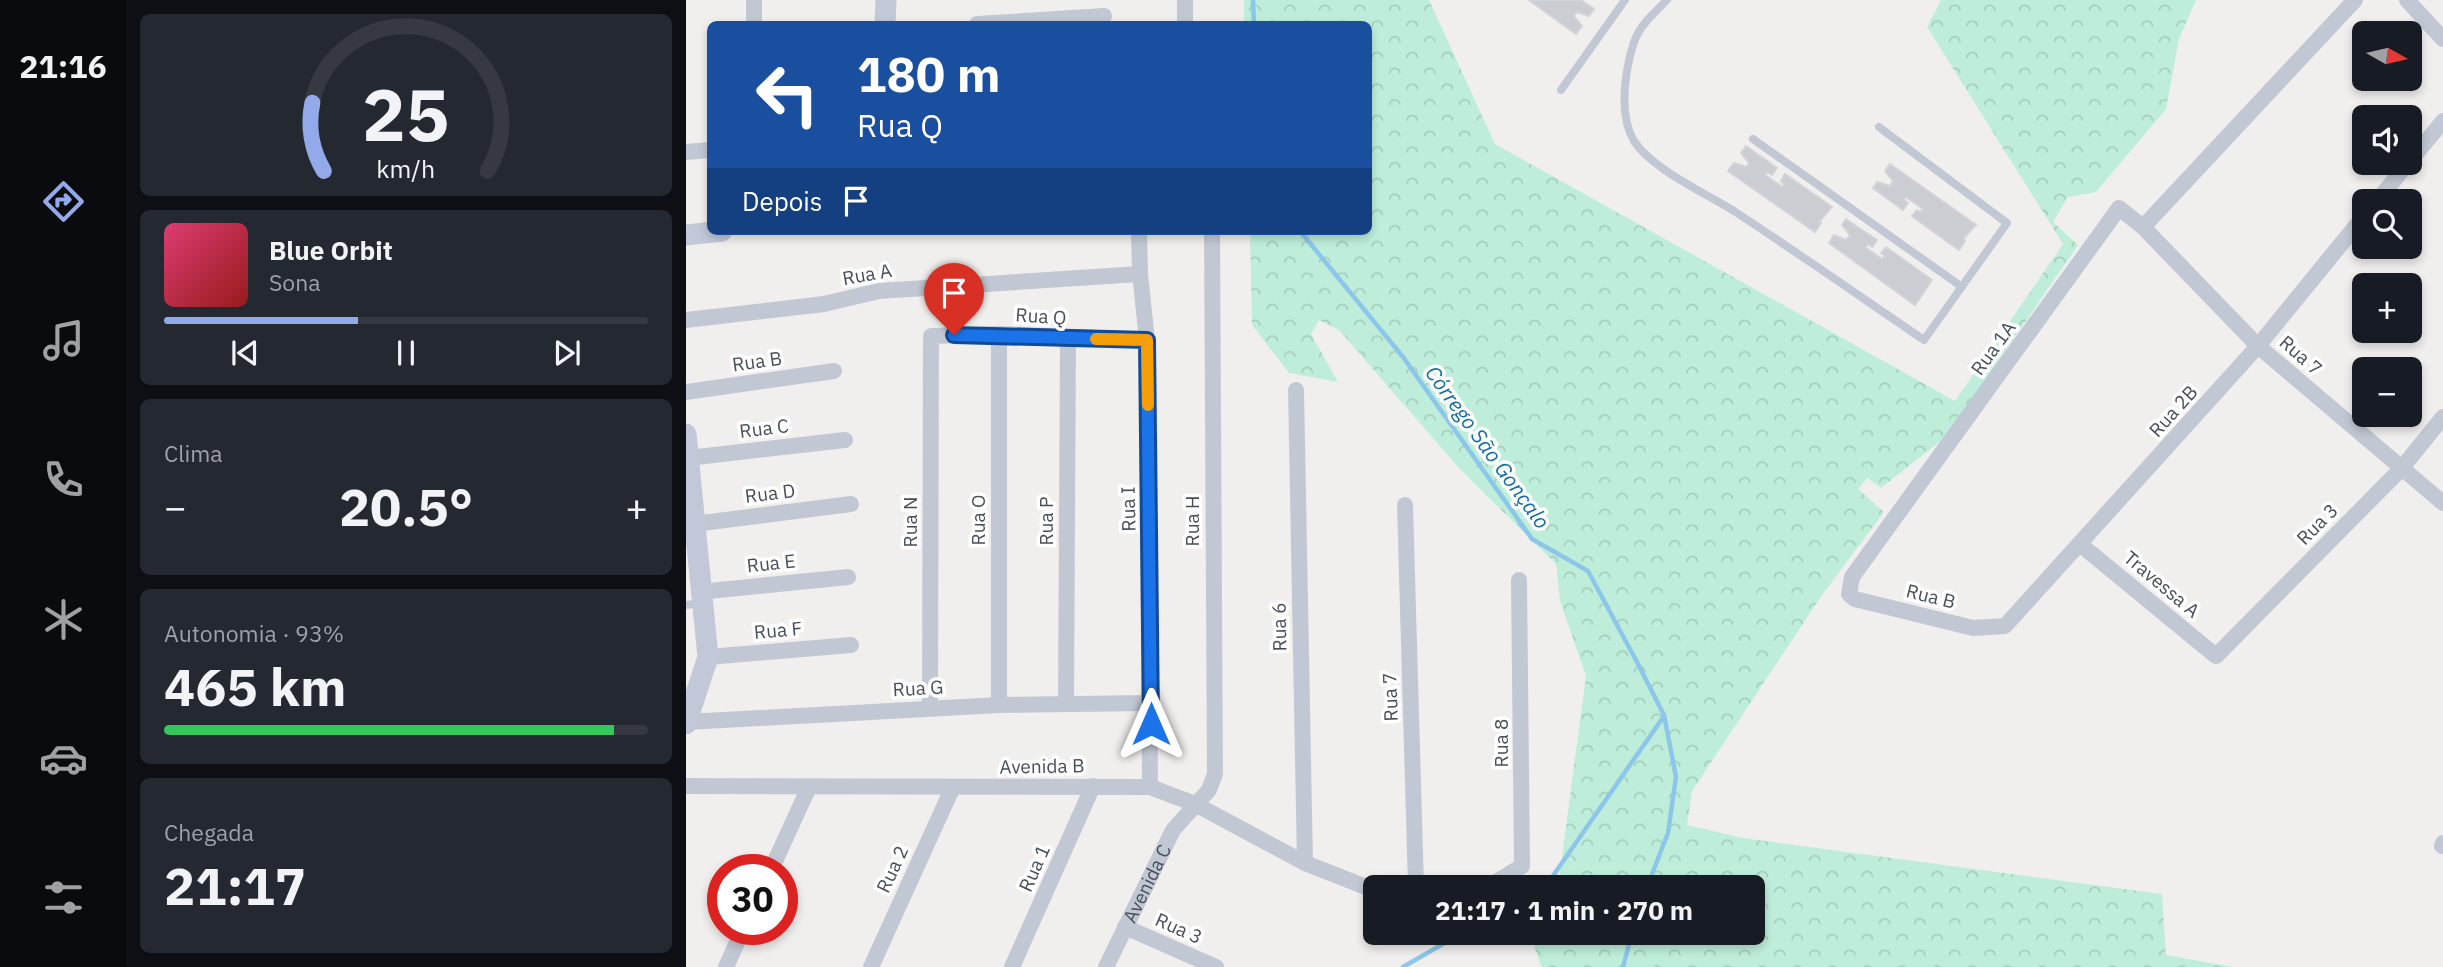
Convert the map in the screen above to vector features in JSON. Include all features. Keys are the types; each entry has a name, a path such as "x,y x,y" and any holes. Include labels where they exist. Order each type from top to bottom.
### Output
{"street":[{"path":"754,0 754,21"},
{"path":"886,0 886,21"},
{"path":"1185,0 1185,21"},
{"path":"2143,227 2355,0"},
{"path":"2407,0 2443,38"},
{"path":"1012,21 1104,13"},
{"path":"2422,148 2441,127"},
{"path":"686,152 707,150"},
{"path":"2387,189 2398,175"},
{"name":"Rua 7","path":"2119,208 2143,227 2258,346 2443,503"},
{"name":"Rua 1A","path":"1849,594 1852,577 2119,208"},
{"name":"Rua 2B","path":"2005,626 2258,346 2352,231"},
{"path":"686,235 707,233"},
{"name":"Rua I","path":"1139,235 1147,340 1150,787"},
{"name":"Rua H","path":"1195,804 1209,790 1215,774 1212,235"},
{"name":"Rua A","path":"686,320 824,304 879,291 1140,274"},
{"name":"Rua Q","path":"932,336 999,334 1068,339 1147,340"},
{"name":"Rua O","path":"999,334 999,705"},
{"name":"Rua N","path":"930,708 932,336"},
{"name":"Rua P","path":"1066,703 1068,339"},
{"name":"Rua B","path":"686,393 834,371"},
{"name":"Rua 6","path":"1296,390 1305,863"},
{"name":"Rua 3","path":"2216,656 2401,469 2443,417"},
{"path":"686,434 694,524 695,600 708,657 686,723"},
{"name":"Rua C","path":"688,458 845,440"},
{"name":"Rua D","path":"694,524 851,504"},
{"name":"Rua 7","path":"1405,505 1416,875"},
{"name":"Travessa A","path":"2081,545 2216,656"},
{"name":"Rua E","path":"695,600 848,577"},
{"name":"Rua 8","path":"1507,875 1522,866 1519,580"},
{"name":"Rua B","path":"1849,594 1973,628 2005,626"},
{"name":"Rua F","path":"708,657 850,645"},
{"name":"Rua G","path":"686,723 999,705 1151,703"},
{"name":"Avenida B","path":"686,786 953,789 1150,787 1195,804 1305,863 1363,886"},
{"path":"778,854 809,786"},
{"name":"Rua 1","path":"1012,967 1093,786"},
{"name":"Rua 2","path":"871,967 953,789"},
{"name":"Avenida C","path":"1106,967 1173,830 1195,804"},
{"name":"Rua 3","path":"1125,927 1216,967"},
{"path":"726,967 736,945"}],"lane":[{"path":"1561,90 1625,0"},
{"path":"1667,0 1650,16 1634,40 1626,84 1625,116 1632,138 1644,155 1735,212 1924,340 2007,223 1879,127"},
{"path":"1753,139 1962,287"}],"green space":[{"path":"1244,0 1429,0 1495,144 1955,401 2063,244 1927,27 1941,0 2196,0 2179,39 2166,109 2096,192 2068,197 2053,222 2078,245 1947,436 1881,488 1867,478 1858,489 1884,512 1822,595 1692,791 1687,825 1743,838 2162,894 2166,955 2233,967 1542,967 1533,945 1765,945 1765,875 1560,875 1586,676 1560,601 1556,564 1458,467 1339,330 1319,320 1311,334 1338,382 1289,373 1252,325 1250,235 1372,235 1372,21 1244,21"}],"building":[{"path":"1529,0 1581,0 1594,9 1589,16 1577,12 1574,16 1582,26 1576,34"},
{"path":"1746,146 1777,168 1772,175 1767,172 1765,175 1782,187 1784,184 1781,181 1785,174 1832,207 1819,222 1821,223 1815,232 1728,171 1734,163 1746,167 1749,163 1741,153"},
{"path":"1890,164 1976,225 1963,239 1965,241 1959,250 1912,216 1917,210 1920,212 1923,209 1906,197 1904,200 1908,203 1903,210 1873,188 1877,182 1890,186 1893,181 1885,171"},
{"path":"1846,219 1877,240 1872,247 1868,244 1865,247 1882,259 1885,256 1881,253 1886,247 1932,280 1915,305 1829,243 1834,235 1846,240 1850,235 1842,225"}],"waterway":[{"name":"Córrego São Gonçalo","path":"1253,0 1254,21"},
{"name":"Córrego São Gonçalo","path":"1303,235 1403,357 1532,539 1588,571 1664,715 1676,777 1668,833 1652,875"},
{"path":"1554,875 1664,716"},
{"path":"1403,967 1441,945"},
{"path":"1623,967 1629,945"}],"slow traffic":[{"path":"1096,339 1147,340 1148,405"}],"route":[{"path":"954,335 999,334 1068,339 1147,340 1151,724"}]}
